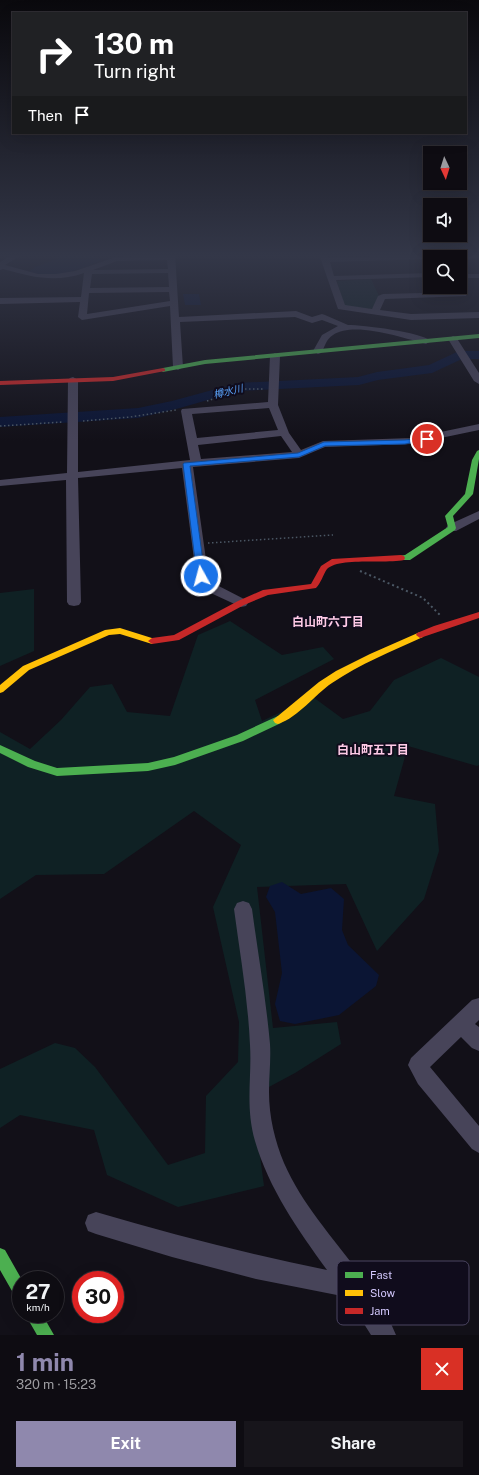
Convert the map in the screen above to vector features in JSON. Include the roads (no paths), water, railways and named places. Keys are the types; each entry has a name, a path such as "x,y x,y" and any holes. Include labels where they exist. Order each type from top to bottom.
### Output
{"main road":[{"path":"0,383 113,379 136,376 205,362 479,336"},
{"path":"0,690 26,668 108,632 120,631 150,641 176,638 241,603 272,591 313,586 328,565 335,560 407,558 452,528 449,516 469,497 474,478 475,458 479,452"},
{"path":"0,749 32,764 57,772 148,767 175,760 240,738 260,729 287,714 328,680 338,674 437,628 479,615"},
{"path":"0,1255 12,1277"},
{"path":"39,1323 46,1335"}],"street":[{"path":"174,316 178,367"},
{"path":"174,320 249,316"},
{"path":"302,316 312,320 322,317 345,327"},
{"path":"318,351 323,340 330,332 345,327 357,327 426,341"},
{"path":"453,339 479,381"},
{"path":"275,356 273,404 284,433 299,454"},
{"path":"73,380 72,476 74,602"},
{"path":"241,603 204,584 201,576 191,464 192,442 186,411 273,404"},
{"path":"0,483 299,454 324,444 412,441 479,427"},
{"path":"192,442 284,433"},
{"path":"452,528 479,515"},
{"path":"243,909 260,1043 261,1063 259,1085 262,1120 266,1142 273,1162 296,1206 312,1231 337,1264"},
{"path":"479,1007 418,1065 425,1077 479,1142"},
{"path":"462,1024 479,1041"},
{"path":"96,1223 172,1246 241,1263 337,1283"},
{"path":"378,1325 384,1335"}],"water":[{"path":"282,882 301,894 331,888 344,899 342,930 348,945 379,975 376,986 339,1015 295,1024 280,1021 275,1004 282,973 275,912 266,897 270,886"}],"waterway":[{"name":"樽水川","path":"0,422 138,413 175,405 238,387 359,381 377,376 432,369 459,355 479,355"}],"district":[{"name":"白山町六丁目","path":"328,622"},
{"name":"白山町五丁目","path":"373,750"}]}
